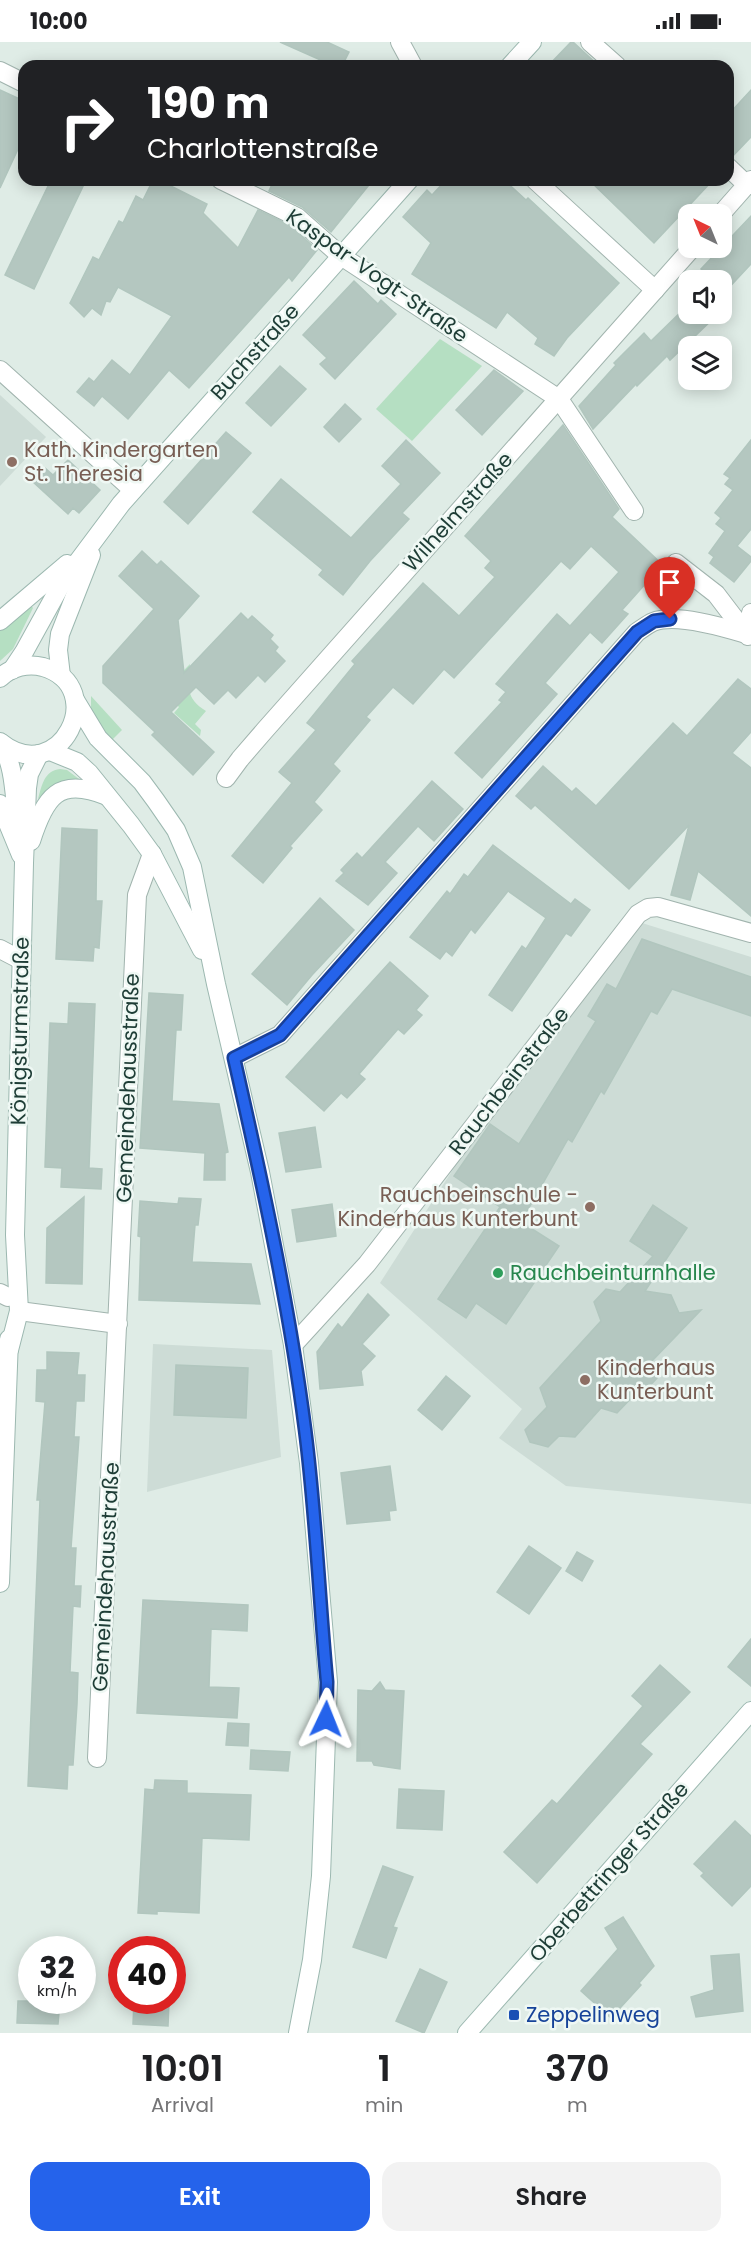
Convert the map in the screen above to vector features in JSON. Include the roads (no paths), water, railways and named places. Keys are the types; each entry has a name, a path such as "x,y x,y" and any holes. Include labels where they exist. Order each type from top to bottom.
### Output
{"street":[{"path":"400,42 410,60"},
{"path":"516,60 532,42"},
{"path":"590,42 610,60"},
{"path":"0,72 18,80"},
{"path":"730,204 749,183 734,172"},
{"name":"Kaspar-Vogt-Straße","path":"233,186 297,217 341,256 559,399"},
{"name":"Buchstraße","path":"4,675 24,652 62,583 104,525 404,186"},
{"path":"542,186 655,290"},
{"name":"Wilhelmstraße","path":"226,778 246,751 683,258"},
{"path":"0,370 133,490"},
{"path":"559,399 634,510"},
{"name":"Buchstraße","path":"61,676 58,650 60,634 104,525"},
{"path":"0,621 89,545"},
{"path":"676,563 716,594 748,636"},
{"path":"748,636 751,613"},
{"path":"234,1058 280,1035 637,632 654,621 670,619 730,629 748,636"},
{"path":"4,675 25,666 38,666 50,669 61,676 70,687 75,700 98,738 142,782 176,830 192,867 216,984 260,1172 293,1345 309,1463 327,1682 321,1876 312,1960 298,2033"},
{"path":"44,752 63,742 72,730 76,715 75,700"},
{"path":"0,742 19,752 44,752 77,762 89,773 153,854 195,933 216,984"},
{"name":"Königsturmstraße","path":"0,742 8,755 11,766 24,863"},
{"name":"Königsturmstraße","path":"0,1583 9,1300 15,1235 27,788 29,774 44,752"},
{"path":"24,863 37,821 43,808 54,796 63,791 84,788 108,796"},
{"path":"0,804 24,863"},
{"name":"Gemeindehausstraße","path":"97,1758 137,895 153,854"},
{"name":"Rauchbeinstraße","path":"293,1345 368,1264 638,914 648,908 658,907 746,934 751,933"},
{"path":"0,949 21,960"},
{"path":"9,1300 118,1324"},
{"name":"Oberbettringer Straße","path":"467,2033 751,1711"}],"place":[{"name":"Kath. Kindergarten St. Theresia","path":"12,462"},
{"name":"Rauchbeinschule - Kinderhaus Kunterbunt","path":"590,1207"},
{"name":"Rauchbeinturnhalle","path":"498,1273"},
{"name":"Kinderhaus Kunterbunt","path":"585,1380"},
{"name":"Zeppelinweg","path":"514,2015"}]}
